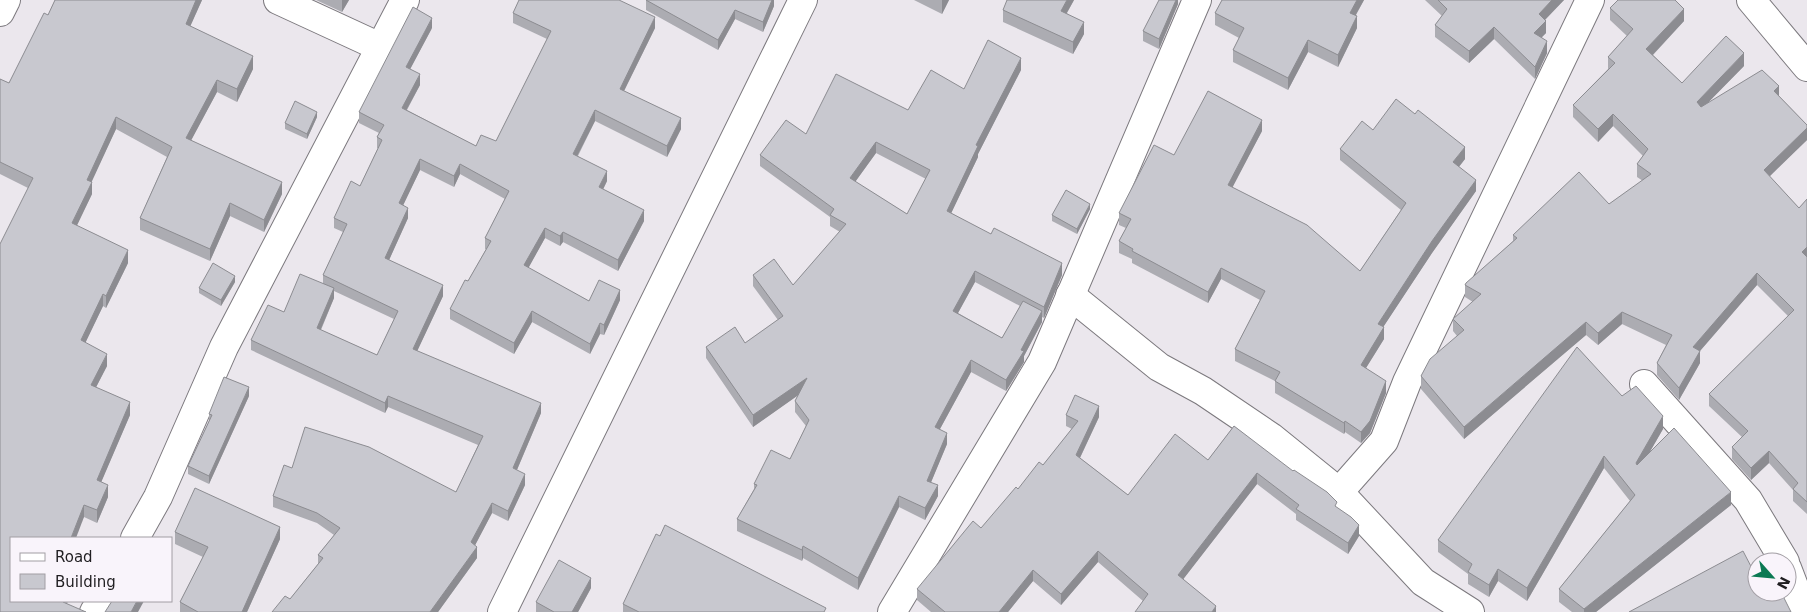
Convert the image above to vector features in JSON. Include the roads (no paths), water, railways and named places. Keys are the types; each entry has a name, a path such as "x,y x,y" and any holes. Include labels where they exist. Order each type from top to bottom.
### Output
{"street":[{"path":"0,12 6,0"},
{"path":"278,0 380,48"},
{"path":"136,537 158,497 224,347 405,0"},
{"path":"502,612 803,0"},
{"path":"892,612 1042,362 1197,0"},
{"path":"1339,492 1384,441 1407,382 1590,0"},
{"path":"1751,0 1807,67"},
{"path":"1070,295 1159,366 1203,392 1271,437 1339,492 1423,582 1470,612"},
{"path":"1644,384 1748,500 1779,552"},
{"path":"1797,594 1804,612"}]}
